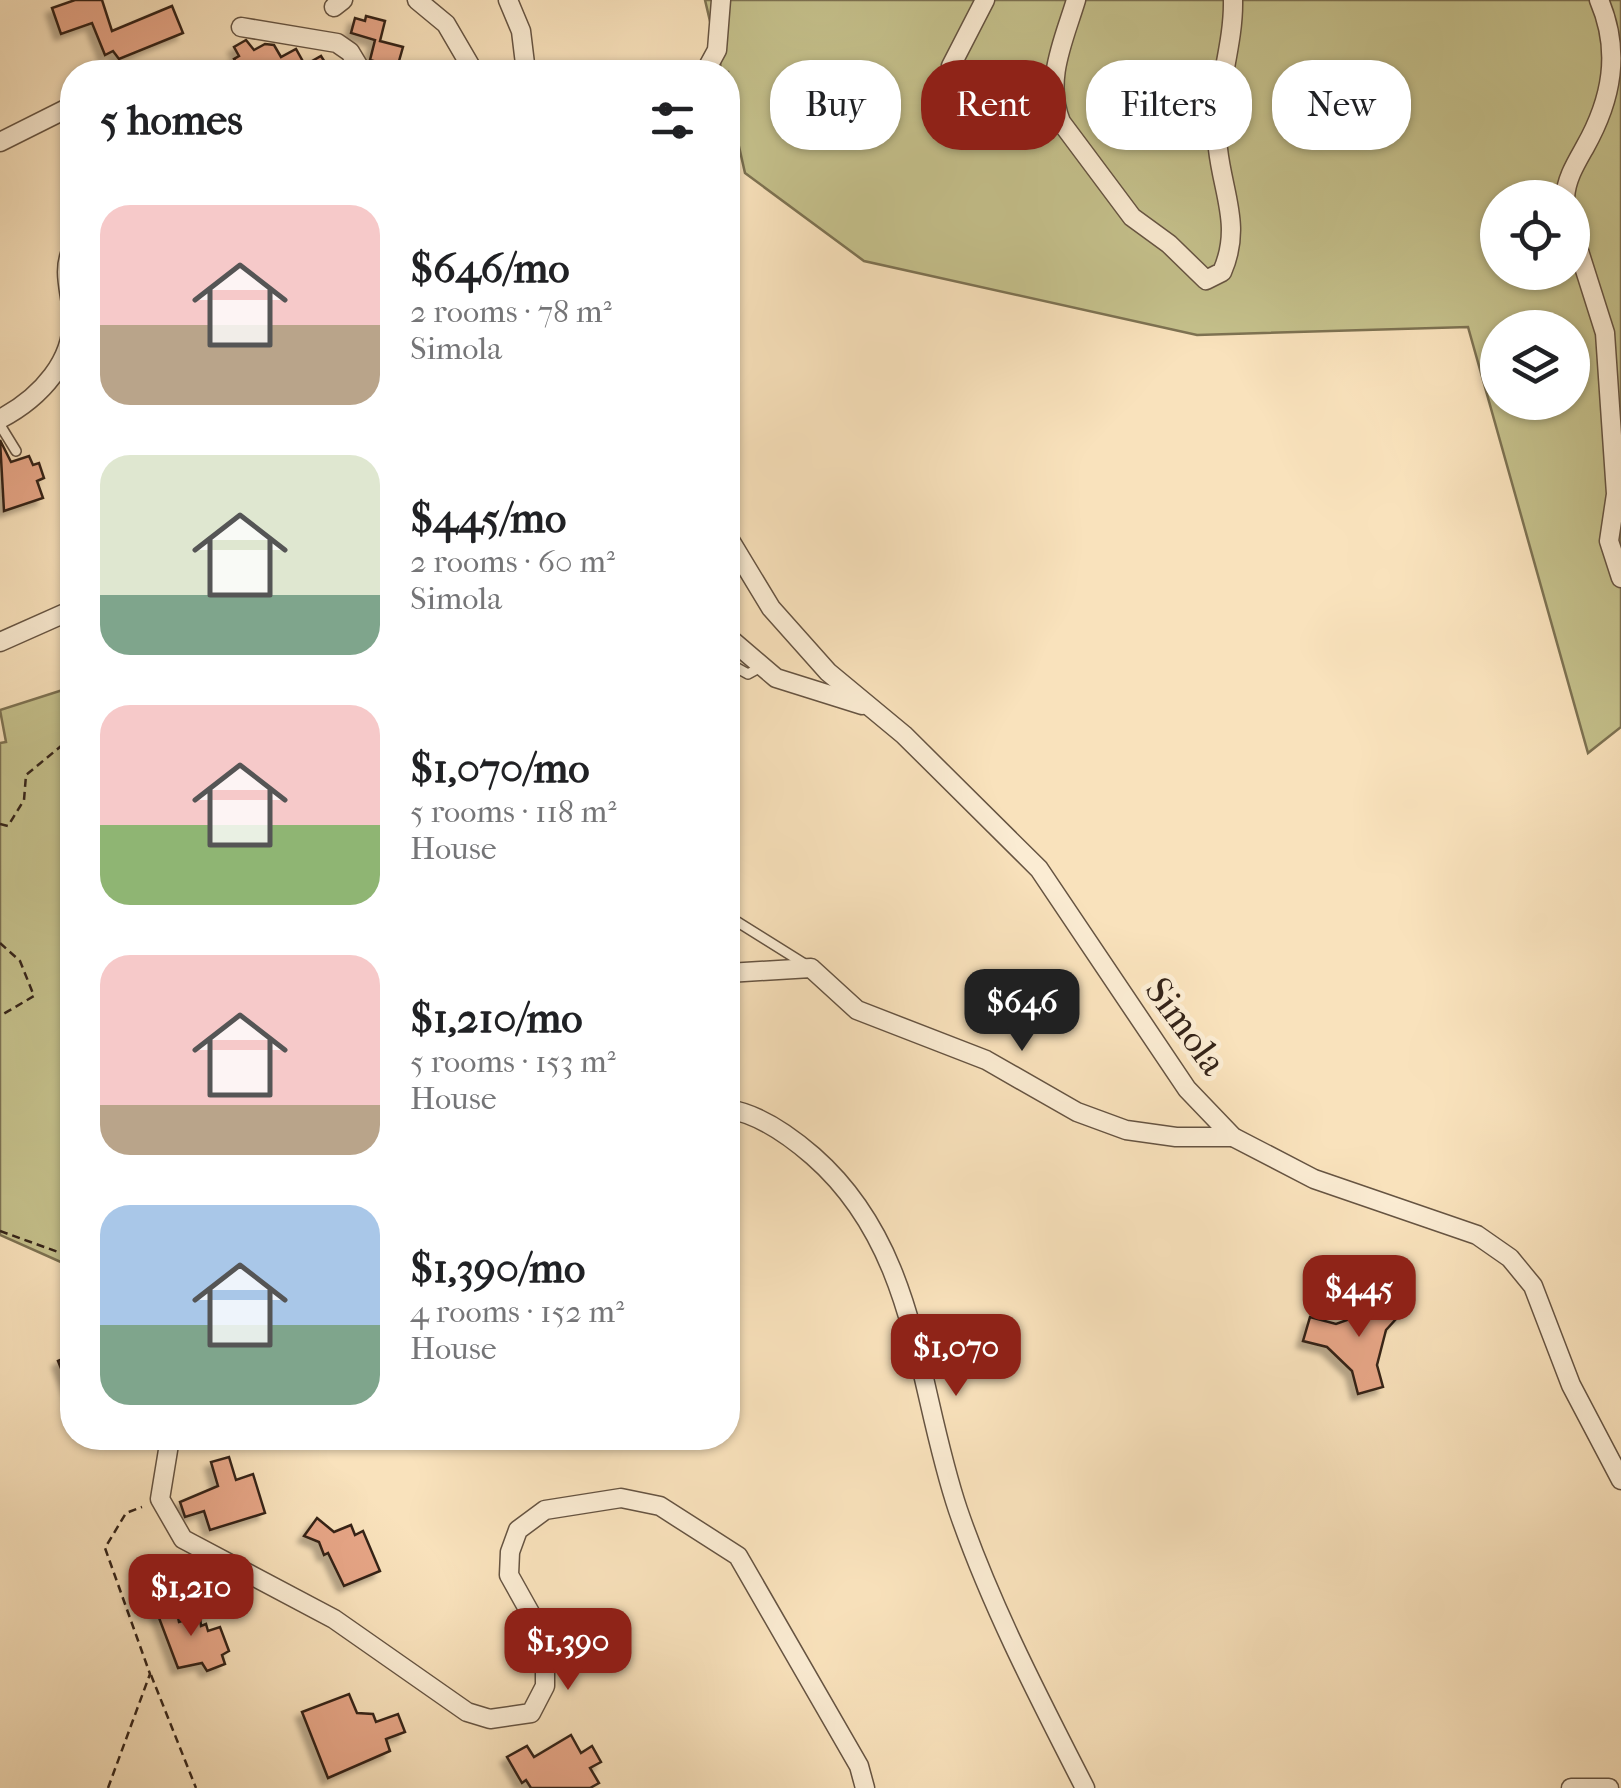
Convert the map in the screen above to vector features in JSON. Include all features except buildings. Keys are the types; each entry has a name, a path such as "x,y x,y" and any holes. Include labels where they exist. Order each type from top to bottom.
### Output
{"street":[{"path":"416,0 446,24 467,60"},
{"path":"508,0 520,31 524,60"},
{"path":"712,60 717,50 722,0"},
{"path":"954,60 985,0"},
{"path":"1076,0 1056,66 1054,105 1060,122 1132,218 1169,244 1206,280 1222,272 1234,228 1218,146 1231,54 1233,0"},
{"path":"1569,180 1606,109 1617,74 1617,49 1599,0"},
{"path":"242,27 337,43 355,60"},
{"path":"0,142 60,112"},
{"path":"1590,285 1606,333 1616,494 1609,541 1621,578"},
{"path":"0,422 34,396 60,363"},
{"name":"Simola","path":"740,556 771,608 828,672 1039,868 1187,1090 1233,1137 1314,1180 1477,1235 1510,1258 1534,1286 1570,1385 1621,1480"},
{"path":"0,642 60,615"},
{"path":"740,648 759,668 799,688 871,708"},
{"path":"740,972 810,968 857,1010 986,1060 1077,1112 1126,1130 1176,1137 1233,1137"},
{"path":"740,1112 796,1141 840,1179 890,1258 915,1327 958,1509 1028,1676 1085,1788"},
{"path":"168,1450 160,1500 183,1539 334,1619 454,1703 490,1719 531,1712 545,1686 545,1657 534,1618 510,1574 510,1552 518,1530 546,1510 621,1498 660,1506 738,1556 841,1734 866,1788"},
{"path":"1571,1788 1610,1788"}],"lane":[{"path":"0,422 16,452"},
{"path":"740,670 748,674 759,668"},
{"path":"740,924 810,968"}],"path":[{"path":"0,824 8,826 24,800 26,776 60,747"},
{"path":"0,942 20,961 34,996 0,1016"},
{"path":"0,1230 60,1252"},
{"path":"160,1500 126,1514 105,1548 196,1788"},
{"path":"108,1788 150,1674"}],"shaded area":[{"path":"705,0 1621,0 1621,727 1588,753 1494,420 1590,420 1590,310 1480,310 1480,370 1468,327 1197,335 864,261 745,173 740,151 740,60 719,60"},
{"path":"60,691 60,1262 0,1235 0,743 6,742 0,710"}]}
